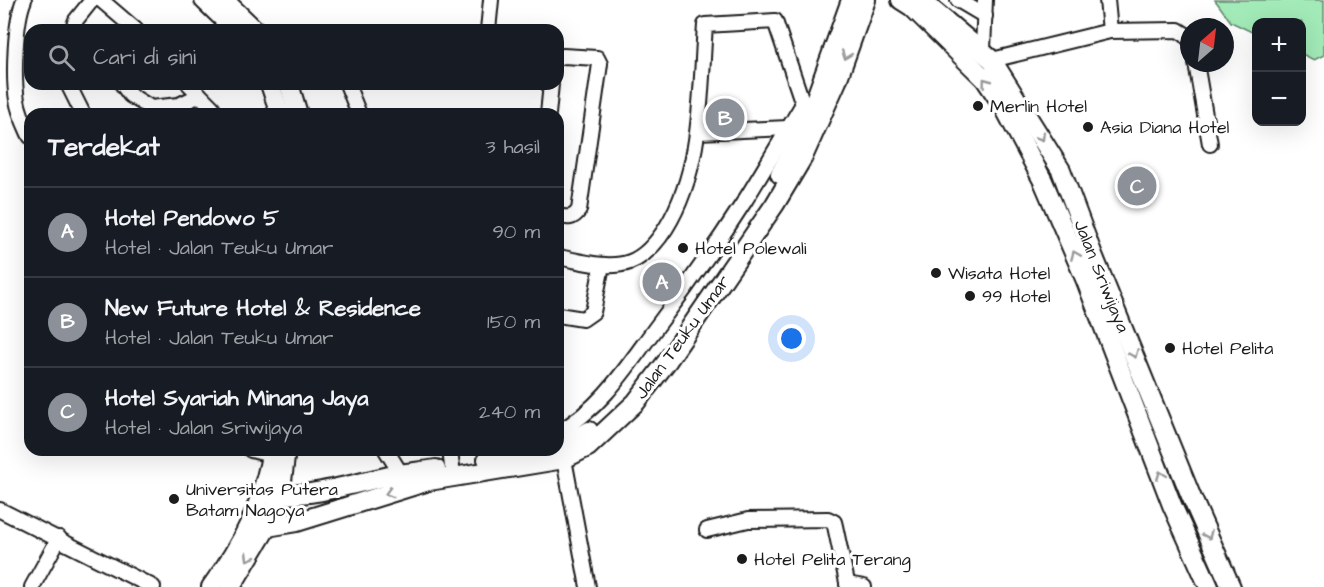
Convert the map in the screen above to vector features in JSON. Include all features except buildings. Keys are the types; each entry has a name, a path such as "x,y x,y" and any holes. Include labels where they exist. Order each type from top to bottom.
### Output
{"main road":[{"path":"204,0 229,24"},
{"path":"224,0 249,24"},
{"name":"Jalan Teuku Umar","path":"564,449 571,441 602,423 657,358 768,197 805,128 807,107 851,0"},
{"name":"Jalan Teuku Umar","path":"564,451 588,447 636,402 668,360 775,204 803,157 837,81 866,0"},
{"name":"Jalan Sriwijaya","path":"901,0 912,7 985,79 1069,218 1168,435 1191,496 1231,587"},
{"name":"Jalan Sriwijaya","path":"921,0 988,55 1061,170 1069,218 1148,443 1172,505 1209,587"},
{"path":"272,90 278,108"},
{"path":"291,90 296,108"},
{"path":"1148,443 1168,435"},
{"path":"231,587 259,525 261,493 275,456"},
{"path":"211,587 280,496 276,456"},
{"path":"261,493 280,496 357,484 400,474 421,472 451,458 471,456"},
{"name":"Jalan Teuku Umar","path":"259,525 297,522 429,481 543,456"}],"street":[{"path":"24,0 18,29 23,80 17,100 24,119"},
{"path":"74,24 92,0"},
{"path":"101,0 125,24"},
{"path":"489,24 491,0"},
{"path":"958,0 986,16"},
{"path":"985,0 988,55 1110,31 1180,31"},
{"path":"1107,0 1110,31"},
{"path":"564,258 602,265 628,263 641,257 658,241 676,211 687,184 698,132 705,25 775,21 807,107 788,128 744,202 692,279 621,374 596,404 575,423 564,429"},
{"path":"564,56 597,58 600,64 579,210 575,216 564,217"},
{"path":"1198,72 1210,144"},
{"path":"71,90 80,108"},
{"path":"127,90 145,108"},
{"path":"195,90 211,108"},
{"path":"349,90 357,108"},
{"path":"549,108 550,90"},
{"path":"164,108 179,105 200,95"},
{"path":"698,132 788,128"},
{"path":"564,318 583,320 593,312 602,265"},
{"path":"390,456 400,474"},
{"path":"562,456 588,587"},
{"path":"0,510 153,587"},
{"path":"707,530 748,519 828,519 834,522 848,586 864,587"},
{"path":"32,587 59,538"}],"green space":[{"path":"1215,0 1324,0 1324,55 1314,60 1306,56 1306,18 1252,18 1252,32 1234,23 1234,18 1228,18"}],"place":[{"name":"Merlin Hotel","path":"978,106"},
{"name":"New Future Hotel & Residence","path":"725,118"},
{"name":"Asia Diana Hotel","path":"1088,127"},
{"name":"Hotel Syariah Minang Jaya","path":"1137,186"},
{"name":"Hotel Polewali","path":"683,248"},
{"name":"Wisata Hotel","path":"936,273"},
{"name":"Hotel Pendowo 5","path":"662,282"},
{"name":"99 Hotel","path":"970,296"},
{"name":"Hotel Pelita","path":"1170,348"},
{"name":"Universitas Putera Batam Nagoya","path":"174,499"},
{"name":"Hotel Pelita Terang","path":"742,559"}]}
